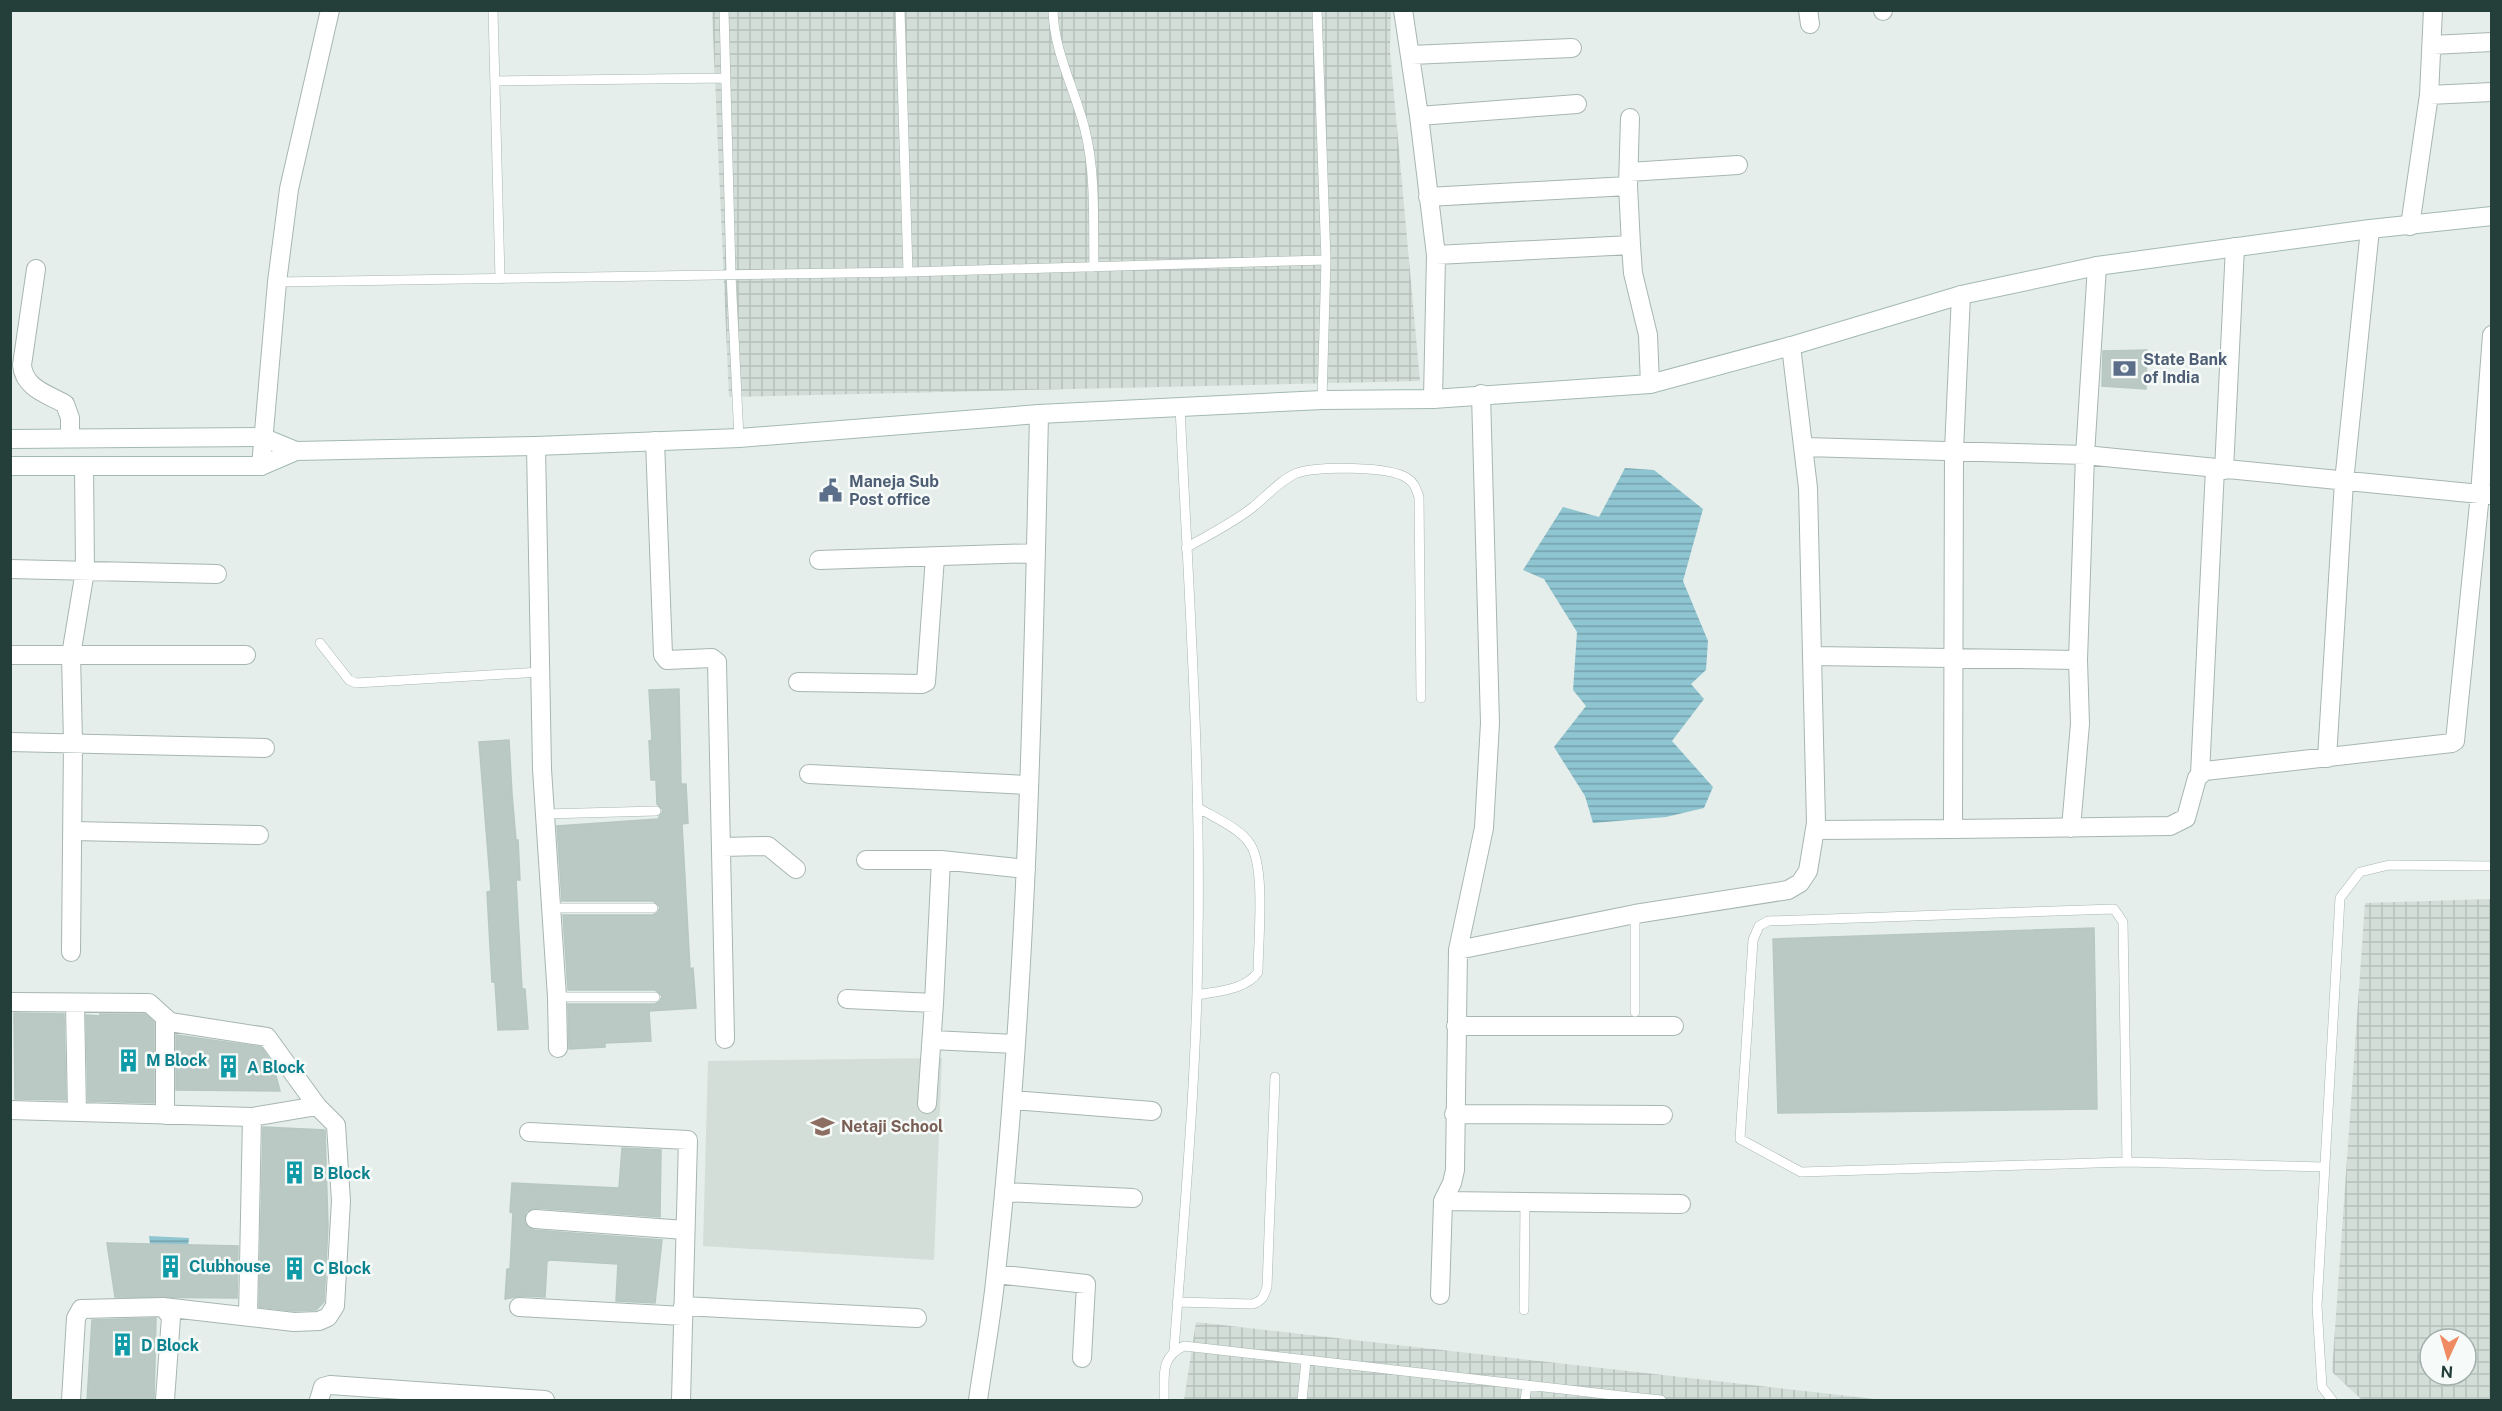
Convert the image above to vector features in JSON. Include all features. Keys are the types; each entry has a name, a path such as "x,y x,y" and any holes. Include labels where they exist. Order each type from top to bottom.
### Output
{"street":[{"path":"261,466 277,282 289,189 330,10"},
{"path":"1403,10 1411,55 1436,255 1433,399"},
{"path":"2410,225 2429,95 2433,10"},
{"path":"2432,45 2492,42"},
{"path":"1411,55 1572,48"},
{"path":"2429,95 2492,92"},
{"path":"1419,116 1577,104"},
{"path":"1630,118 1628,179 1630,245 1633,273 1648,335 1650,384"},
{"path":"1428,197 1628,179 1738,165"},
{"path":"10,466 261,466 296,451 536,446 739,438 1039,414 1322,400 1433,399 1650,384 1791,346 1961,295 2097,266 2370,229 2492,216"},
{"path":"2327,758 2344,482 2370,229"},
{"path":"1436,255 1630,245"},
{"path":"1815,830 2170,826 2186,818 2200,774 2235,247"},
{"path":"2071,828 2080,724 2078,660 2085,455 2097,266"},
{"path":"36,269 22,365 23,375 30,385 65,404 70,418 70,438"},
{"path":"1953,830 1954,450 1961,295"},
{"path":"2200,774 2205,771 2455,741 2486,495 2492,334"},
{"path":"1458,950 1635,914 1788,890 1800,883 1808,872 1815,830 1814,656 1808,488 1791,346"},
{"path":"1440,1295 1443,1201 1452,1183 1455,1170 1458,950 1484,828 1490,723 1481,394"},
{"path":"978,1401 996,1274 1012,1100 1026,869 1039,414"},
{"path":"10,439 262,437 296,451"},
{"path":"655,441 663,655 667,660 712,658 717,662 725,1039"},
{"path":"536,446 545,814 558,1048"},
{"path":"1804,447 2085,455 2486,495"},
{"path":"70,952 73,831 71,655 85,571 84,466"},
{"path":"819,560 1036,553"},
{"path":"798,682 922,684 926,682 935,557"},
{"path":"10,569 217,574"},
{"path":"10,656 246,655"},
{"path":"1814,656 2078,660"},
{"path":"10,742 265,748"},
{"path":"808,774 1028,785"},
{"path":"73,831 259,835"},
{"path":"721,847 768,846 796,868"},
{"path":"866,860 941,860 1026,869"},
{"path":"927,1104 941,860"},
{"path":"847,999 934,1003"},
{"path":"10,1002 149,1003 170,1022 267,1037 317,1106 336,1125 341,1201 335,1306 328,1317 319,1321 294,1322 164,1307 81,1309 76,1318 71,1401"},
{"path":"75,1003 77,1112"},
{"path":"165,1018 165,1115"},
{"path":"1456,1026 1674,1026"},
{"path":"932,1040 1015,1044"},
{"path":"1012,1100 1152,1111"},
{"path":"10,1110 252,1117 317,1106"},
{"path":"1454,1114 1663,1115"},
{"path":"248,1316 252,1117"},
{"path":"528,1132 688,1140 681,1401"},
{"path":"1004,1192 1133,1198"},
{"path":"1443,1201 1681,1204"},
{"path":"535,1219 685,1230"},
{"path":"996,1274 1086,1284 1082,1358"},
{"path":"164,1307 171,1317 165,1401"},
{"path":"519,1307 917,1318"},
{"path":"319,1401 323,1388 330,1385 545,1401"}],"lane":[{"path":"493,10 500,279"},
{"path":"724,10 731,274 739,438"},
{"path":"900,10 908,272"},
{"path":"1053,10 1055,37 1085,130 1089,152 1094,267"},
{"path":"1317,10 1326,260 1322,400"},
{"path":"495,81 726,78"},
{"path":"277,282 908,272 1326,260"},
{"path":"1174,1351 1195,1060 1197,995 1197,807 1180,406"},
{"path":"1186,548 1236,519 1297,473 1333,469 1385,471 1406,477 1415,484 1419,497 1421,698"},
{"path":"320,644 349,680 356,683 540,672"},
{"path":"1197,807 1250,842 1256,854 1259,872 1258,972 1254,979 1245,984 1197,995"},
{"path":"545,814 656,812"},
{"path":"2332,1401 2322,1387 2316,1306 2340,898 2360,872 2389,865 2492,866"},
{"path":"551,908 653,908"},
{"path":"2127,1162 2123,922 2114,909 1768,921 1759,926 1753,939 1740,1139 1801,1172 2127,1162 2324,1167"},
{"path":"1635,914 1635,1012"},
{"path":"557,998 655,997"},
{"path":"1177,1302 1252,1304 1259,1303 1264,1297 1267,1287 1275,1077"},
{"path":"1524,1310 1526,1202"},
{"path":"1164,1401 1166,1360 1174,1351 1184,1346 1661,1401"},
{"path":"1302,1401 1306,1361"},
{"path":"1525,1401 1527,1386"}],"shaded area":[{"path":"712,11 1391,11 1390,51 1420,381 729,397"},
{"path":"2491,899 2491,1400 2362,1400 2332,1372 2365,903"},
{"name":"Netaji School","path":"942,1058 934,1260 703,1246 708,1061"},
{"path":"1196,1322 1883,1400 1184,1400"}],"water":[{"path":"1625,468 1654,470 1703,509 1683,581 1708,641 1706,670 1691,684 1704,699 1672,741 1713,787 1704,808 1666,817 1593,823 1585,796 1554,747 1586,706 1573,690 1577,632 1544,579 1523,570 1563,507 1599,517"},
{"path":"149,1236 189,1238 188,1247 152,1258"}],"building":[{"name":"State Bank of India","path":"2147,350 2146,389 2102,386 2103,351"},
{"path":"679,689 681,784 686,784 688,823 682,824 690,969 693,968 696,1008 649,1011 651,1041 605,1043 605,1047 569,1049 568,1004 655,1004 662,996 655,990 568,990 563,915 653,915 660,907 653,901 562,901 557,826 658,819 663,810 657,804 656,780 651,780 649,741 652,740 649,690"},
{"path":"509,740 516,840 518,840 520,880 516,880 522,989 525,989 528,1029 498,1030 495,982 492,982 487,892 491,891 479,742"},
{"path":"2094,928 2097,1109 1778,1113 1773,939"},
{"path":"14,1013 64,1014 66,1100 15,1099"},
{"name":"M Block","path":"100,1014 145,1014 154,1022 154,1103 88,1101 86,1015 100,1016"},
{"name":"A Block","path":"176,1035 261,1047 273,1064 280,1091 176,1090"},
{"path":"263,1127 325,1130 328,1226 324,1302 316,1310 294,1311 259,1307"},
{"path":"622,1148 661,1150 660,1217 536,1208 526,1212 525,1223 534,1230 662,1240 655,1303 616,1301 618,1264 551,1260 547,1261 545,1297 520,1296 505,1299 507,1269 510,1269 512,1183 619,1188"},
{"name":"Clubhouse","path":"107,1243 238,1246 237,1298 115,1297"},
{"name":"D Block","path":"156,1318 154,1401 87,1401 92,1320"}],"place":[{"name":"State Bank of India","path":"2125,368"},
{"name":"Maneja Sub Post office","path":"831,490"},
{"name":"M Block","path":"128,1060"},
{"name":"A Block","path":"229,1067"},
{"name":"Netaji School","path":"823,1126"},
{"name":"B Block","path":"295,1173"},
{"name":"Clubhouse","path":"171,1266"},
{"name":"C Block","path":"295,1268"},
{"name":"D Block","path":"123,1345"}]}
